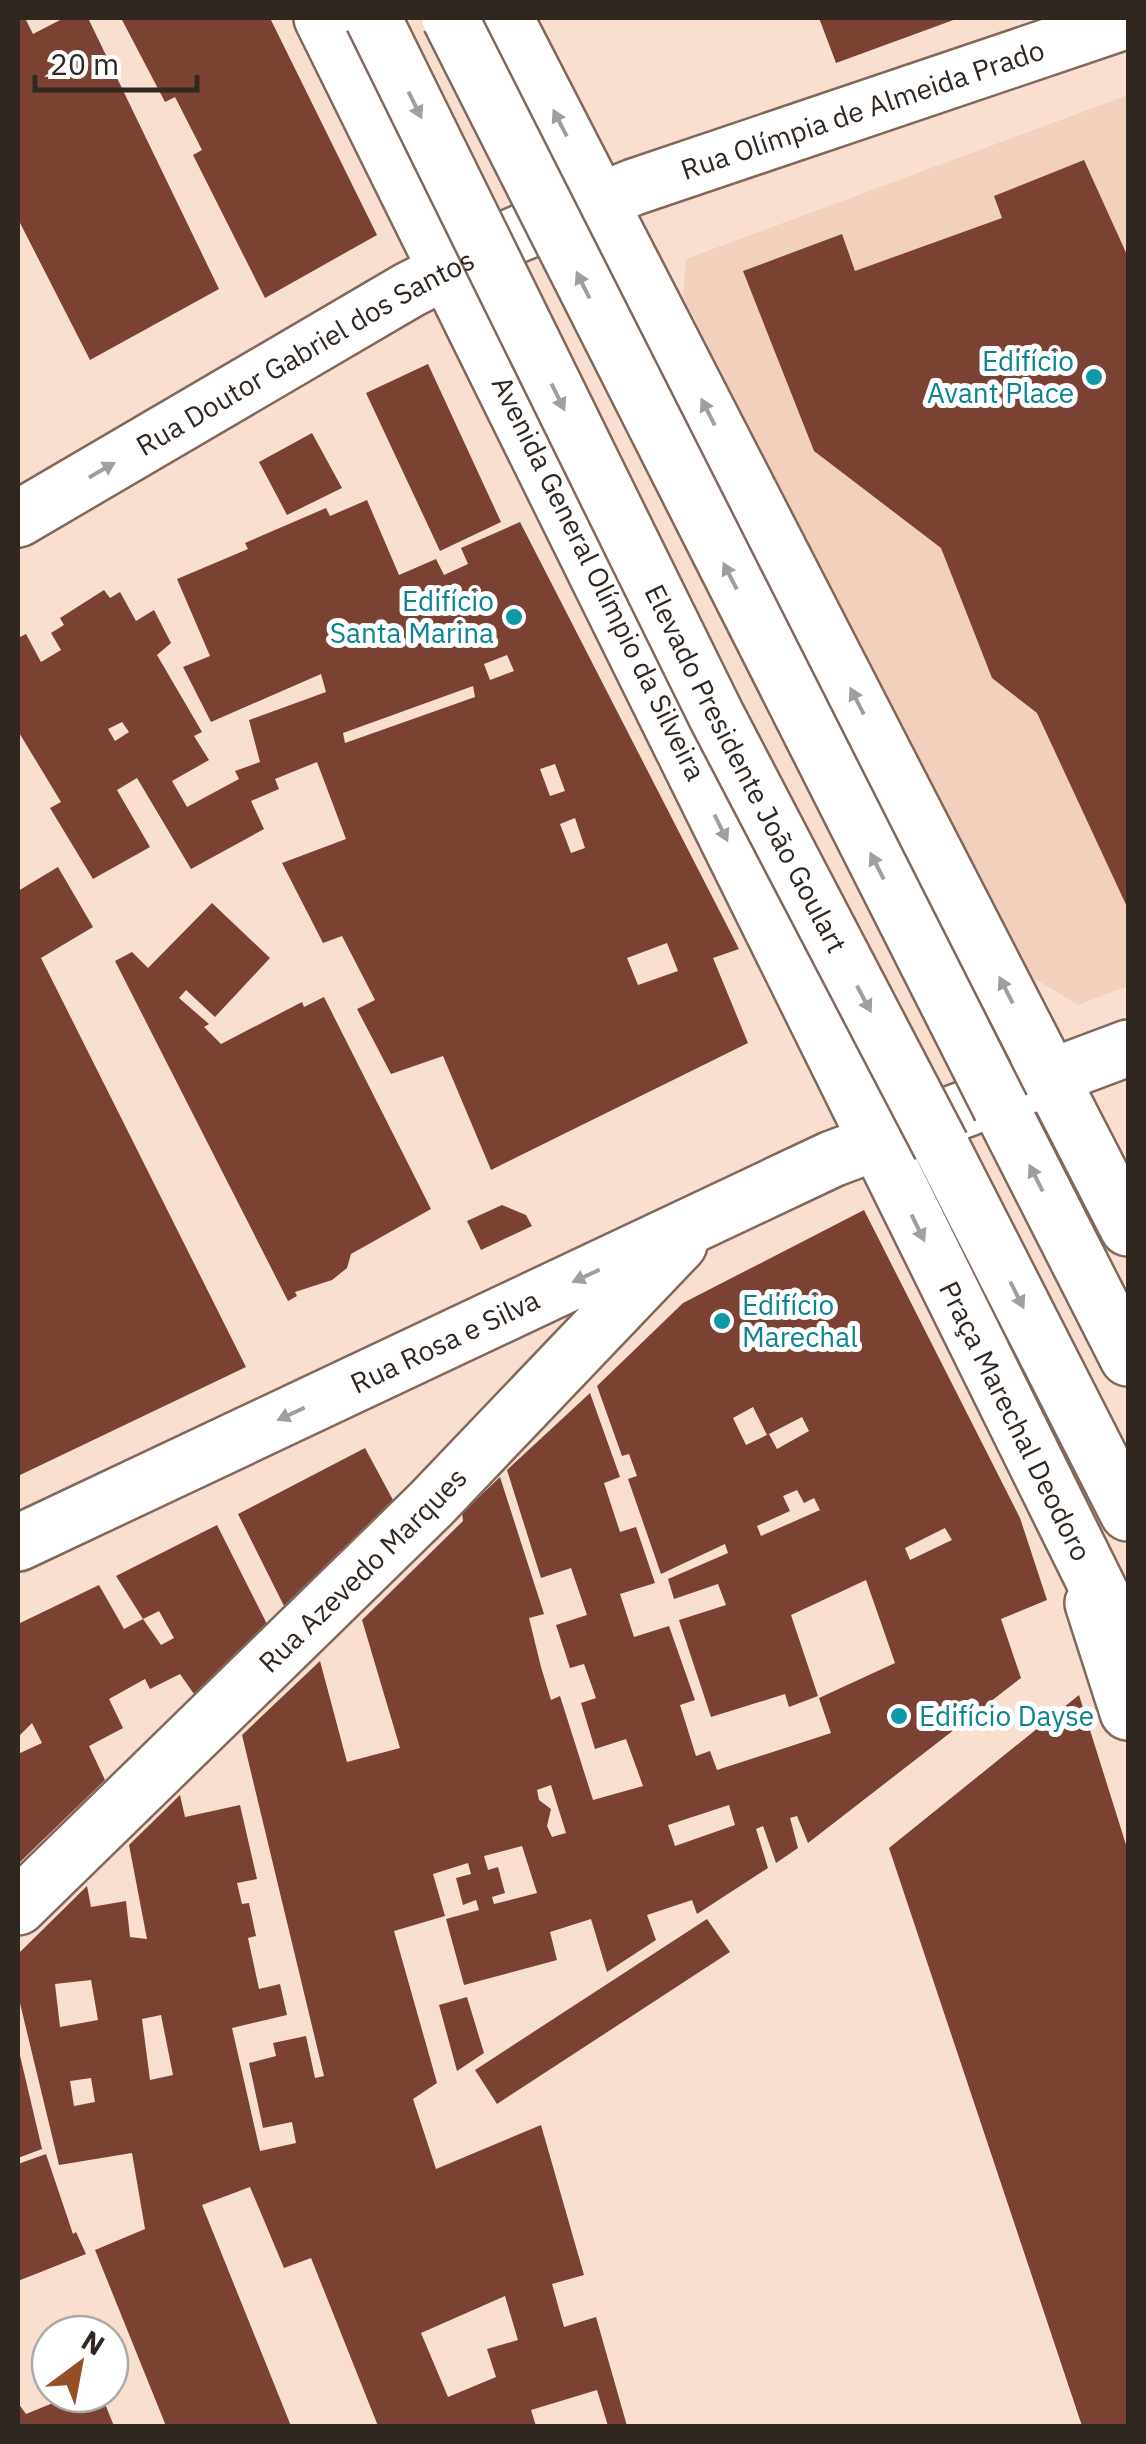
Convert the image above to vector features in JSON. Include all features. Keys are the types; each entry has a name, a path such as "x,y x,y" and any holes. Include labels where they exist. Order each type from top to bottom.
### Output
{"main road":[{"name":"Avenida General Olímpio da Silveira","path":"322,18 874,1141"},
{"name":"Elevado Presidente João Goulart","path":"373,18 716,715 1128,1513"},
{"path":"450,18 1128,1358"},
{"path":"505,18 1128,1228"},
{"name":"Rua Olímpia de Almeida Prado","path":"599,201 1128,20"},
{"name":"Rua Doutor Gabriel dos Santos","path":"18,519 446,270 599,201"},
{"name":"Rua Rosa e Silva","path":"18,1543 874,1141 1128,1048"},
{"name":"Praça Marechal Deodoro","path":"874,1141 1084,1561 1128,1712"},
{"name":"Rua Azevedo Marques","path":"18,1907 431,1504 699,1223"},
{"path":"1084,1561 1128,1649"}],"shaded area":[{"path":"1128,95 1128,986 1078,1005 1029,975 683,297 686,259"}],"building":[{"path":"18,18 25,18 33,34 64,18 88,18 219,289 90,360 18,219"},
{"path":"121,18 270,18 377,235 265,298 193,155 202,150 175,97 165,102"},
{"path":"819,18 959,18 836,63"},
{"path":"1084,160 1128,257 1128,909 1037,713 992,678 941,548 814,451 743,271 842,234 855,271 1002,218 994,196"},
{"path":"428,364 501,522 440,551 366,393"},
{"path":"312,433 342,488 287,515 259,462"},
{"path":"367,500 399,575 436,559 444,575 468,564 461,548 520,522 739,949 713,958 748,1043 491,1170 443,1056 391,1074 357,1009 375,1000 342,936 323,943 282,863 346,839 317,762 275,779 279,789 251,801 264,829 191,869 137,778 117,790 150,847 93,879 50,808 61,802 18,731 18,638 26,634 41,662 61,650 51,633 64,625 60,618 104,590 110,598 120,592 136,621 154,610 171,643 157,655 202,732 194,736 209,760 172,781 187,807 239,779 235,771 260,762 249,720 326,692 321,674 211,722 183,667 210,656 177,579 248,549 245,543 326,508 330,516","holes":["507,655 514,671 490,680 484,664","473,686 475,697 345,743 343,733","122,722 129,732 115,741 108,729","555,764 565,791 550,796 540,769","575,818 585,848 571,853 560,824","667,943 678,971 638,985 627,958"]},
{"path":"58,867 93,927 41,958 246,1367 18,1476 18,891"},
{"path":"212,903 270,958 215,1017 186,990 179,998 209,1024 204,1027 221,1044 302,1002 304,1007 324,997 431,1209 351,1254 347,1268 332,1280 295,1292 297,1296 288,1301 115,961 132,952 148,968"},
{"path":"502,1205 526,1215 532,1226 481,1250 467,1221"},
{"path":"864,1210 1020,1518 1047,1600 1001,1619 1021,1678 808,1843 797,1816 790,1818 798,1848 776,1863 763,1826 756,1829 768,1868 697,1914 692,1900 647,1915 656,1940 607,1972 591,1919 550,1932 557,1960 464,1985 446,1919 479,1910 476,1900 463,1905 456,1878 471,1874 468,1863 433,1874 445,1916 394,1931 437,2083 413,2099 436,2169 541,2125 584,2275 552,2284 564,2327 596,2317 627,2426 608,2426 597,2390 531,2410 536,2426 378,2426 311,2258 284,2268 250,2187 202,2205 291,2426 166,2426 130,2337 130,2314 121,2314 95,2250 145,2229 132,2153 59,2165 18,1995 18,1954 87,1886 91,1907 126,1901 130,1937 147,1939 129,1845 180,1795 185,1817 240,1805 257,1879 237,1883 242,1904 249,1903 256,1936 248,1938 259,1989 280,1984 287,2015 232,2028 260,2151 296,2143 292,2122 263,2128 249,2063 276,2056 273,2043 306,2036 315,2078 324,2076 242,1735 320,1661 347,1762 400,1748 362,1620 463,1521 462,1513 500,1477 544,1614 529,1618 541,1667 551,1700 560,1696 593,1800 643,1786 626,1739 595,1749 581,1703 596,1698 584,1664 570,1668 556,1625 587,1615 571,1568 541,1578 507,1470 590,1393 620,1477 604,1483 620,1532 636,1527 655,1583 620,1594 634,1637 669,1626 695,1700 680,1705 696,1756 710,1751 717,1770 831,1733 819,1698 895,1663 866,1580 791,1615 818,1696 789,1707 785,1694 711,1717 679,1620 726,1605 718,1584 674,1599 668,1579 728,1553 725,1544 661,1574 628,1479 637,1476 629,1454 622,1456 597,1386 683,1303","holes":["753,1407 767,1435 746,1445 733,1418","802,1417 809,1431 777,1449 768,1434","797,1490 804,1503 814,1498 820,1510 761,1536 757,1526 790,1511 783,1496","945,1528 952,1540 910,1560 905,1548","551,1785 566,1833 552,1837 547,1826 551,1809 539,1800 537,1790","729,1805 735,1825 675,1846 668,1825","522,1846 537,1893 494,1904 492,1897 505,1893 498,1867 488,1870 484,1856","91,1980 98,2020 60,2027 55,1984","161,2015 173,2075 150,2080 142,2019","91,2078 95,2102 74,2106 70,2081","505,2296 518,2340 487,2349 496,2377 448,2397 421,2333"]},
{"path":"365,1448 393,1500 284,1606 238,1514"},
{"path":"217,1525 267,1624 194,1694 180,1674 150,1689 145,1679 109,1699 123,1728 89,1746 105,1780 18,1864 18,1754 42,1743 32,1723 18,1737 18,1624 99,1585 124,1629 143,1619 116,1576","holes":["159,1611 174,1638 161,1645 143,1619"]},
{"path":"1079,1695 1128,1851 1128,2426 1082,2426 889,1848"},
{"path":"707,1919 730,1952 497,2104 475,2070"},
{"path":"467,1997 484,2053 457,2071 439,2005"},
{"path":"18,2047 42,2149 18,2158 19,2137"},
{"path":"46,2154 73,2234 76,2232 86,2254 18,2281 18,2164"},
{"path":"18,2403 26,2414 109,2414 114,2426 18,2426"}],"place":[{"name":"Edifício Avant Place","path":"1094,377"},
{"name":"Edifício Santa Marina","path":"514,617"},
{"name":"Edifício Marechal","path":"722,1321"},
{"name":"Edifício Dayse","path":"899,1716"}]}
